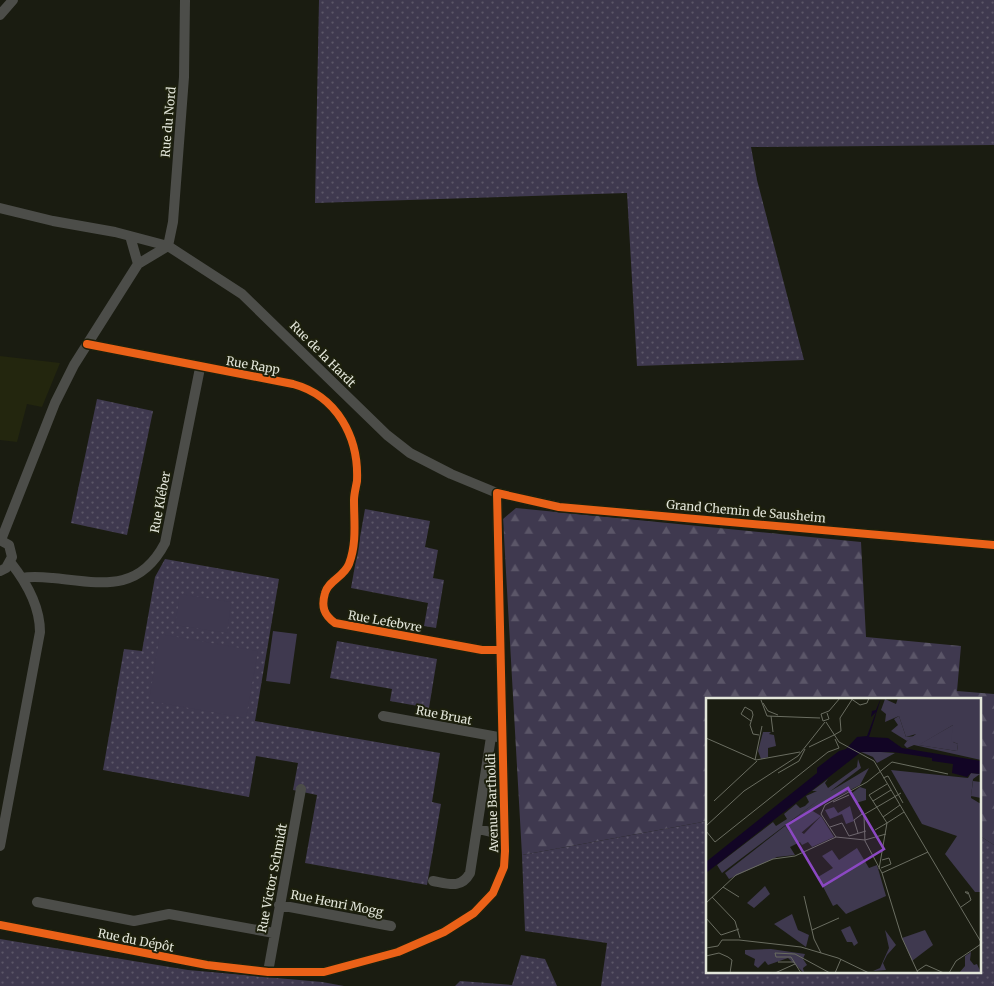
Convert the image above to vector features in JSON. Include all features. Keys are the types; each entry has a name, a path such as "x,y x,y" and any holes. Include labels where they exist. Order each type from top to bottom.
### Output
{"street":[{"path":"0,15 13,0"},
{"name":"Rue du Nord","path":"168,246 173,222 184,77 185,0"},
{"name":"Rue de la Hardt","path":"0,208 168,246 242,294 397,444 452,474 497,493"},
{"path":"130,236 138,264"},
{"path":"0,846 40,632 35,607 22,578 11,563 12,551 1,540 55,403 86,344 138,264 168,246"},
{"name":"Rue Rapp","path":"86,344 200,368 293,384 318,394 327,400 338,412 346,425 352,443 357,480"},
{"name":"Rue Kléber","path":"22,578 36,577 117,582 139,574 154,560 165,543 200,368"},
{"name":"Rue Lefebvre","path":"357,480 354,498 356,527 349,565 325,592 323,608 327,617 334,623 482,650 499,650"},
{"name":"Grand Chemin de Sausheim","path":"497,493 560,506 994,544"},
{"name":"Avenue Bartholdi","path":"268,972 324,972 398,952 444,932 474,913 493,893 504,867 504,835 496,737 499,650 497,493"},
{"path":"0,571 11,563"},
{"name":"Rue Bruat","path":"383,716 496,737"},
{"path":"433,881 458,885 466,881 473,862 496,737"},
{"name":"Rue Victor Schmidt","path":"268,972 301,789"},
{"path":"478,829 504,835"},
{"path":"37,902 134,921 169,914 274,933"},
{"name":"Rue Henri Mogg","path":"279,904 391,926"},
{"name":"Rue du Dépôt","path":"0,926 207,965 268,972"}],"shaded area":[{"path":"0,356 60,363 42,407 27,404 17,442 0,440"}],"green space":[{"path":"319,0 994,0 994,145 751,147 757,180 804,360 637,366 627,193 315,203"},
{"path":"97,399 153,411 127,535 71,523"},
{"path":"516,508 861,542 866,637 961,646 957,691 994,694 994,845 982,837 982,698 706,698 706,821 522,855 503,519"},
{"path":"365,509 430,521 425,547 438,550 433,578 444,580 436,628 424,626 428,603 351,588"},
{"path":"165,559 279,579 255,721 440,753 432,802 441,804 427,885 305,863 317,795 293,790 298,763 256,756 249,797 103,770 124,649 142,651 155,577"},
{"path":"180,594 231,602 227,633 175,625"},
{"path":"273,631 297,634 290,684 266,681"},
{"path":"160,634 258,651 246,718 149,701"},
{"path":"337,641 437,659 429,708 390,701 392,689 330,678"},
{"path":"706,821 706,974 982,974 982,837 994,845 994,986 601,986 607,943 525,931 522,855"},
{"path":"0,939 188,970 322,982 344,986 0,986"},
{"path":"521,955 545,959 557,986 455,986 460,981 512,985"}],"cycle path":[{"path":"87,344 293,384 322,398 333,408 349,434 357,465 352,556 347,568 329,585 325,593 323,602 324,610 328,617 335,623 482,650 499,650"},
{"path":"0,925 207,965 268,972 324,972 398,952 444,932 474,913 493,893 504,867 505,851 497,493 559,507 994,545"}]}
